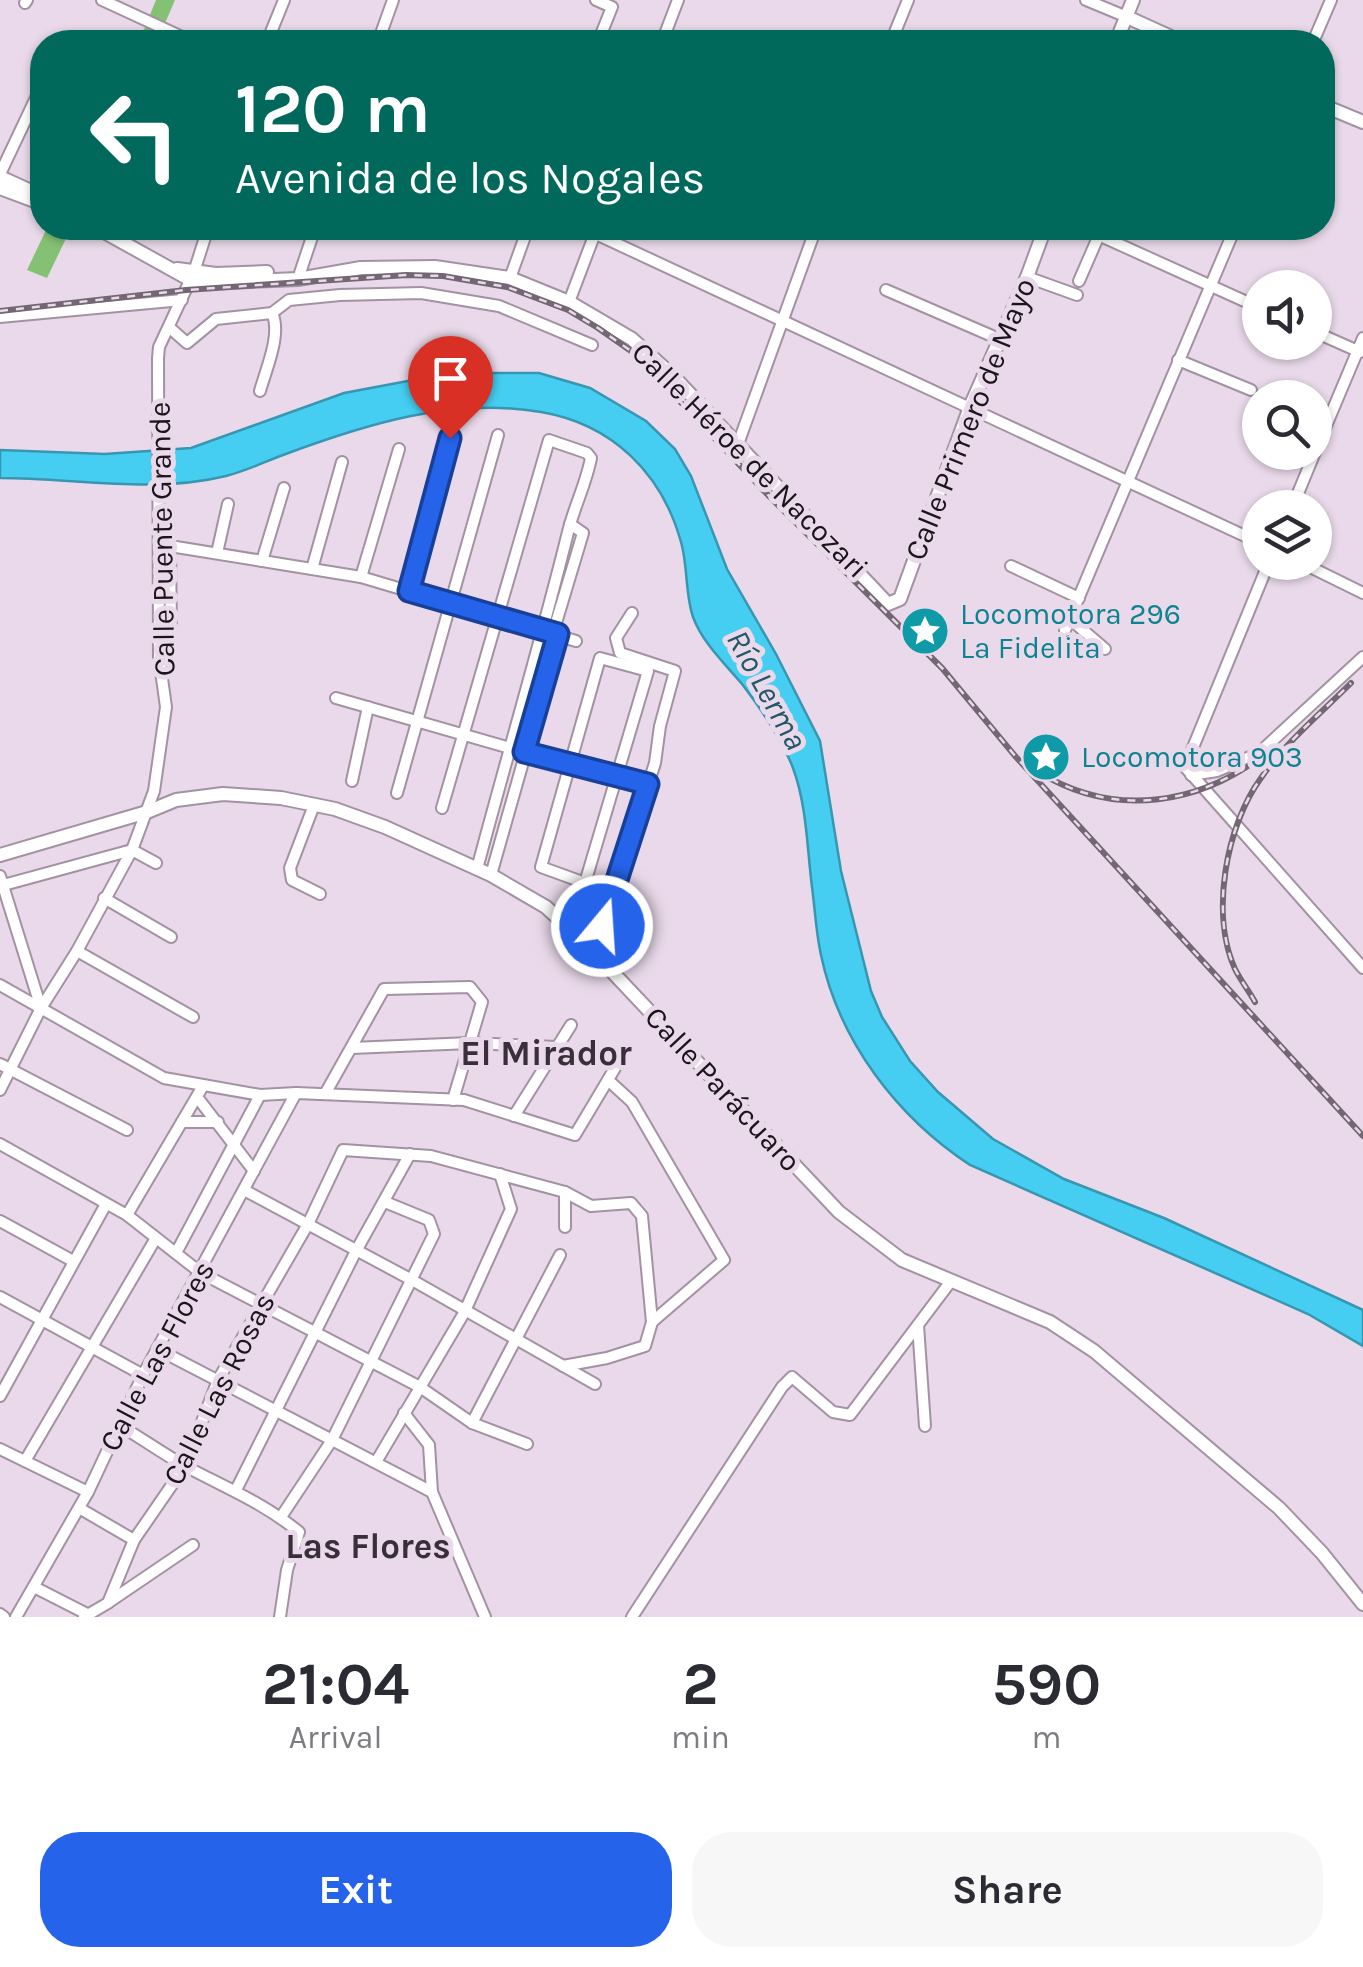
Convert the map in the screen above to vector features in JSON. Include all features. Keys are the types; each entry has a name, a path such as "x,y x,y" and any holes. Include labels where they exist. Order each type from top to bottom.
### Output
{"main road":[{"path":"1122,30 1133,0"},
{"path":"1127,18 1154,30"},
{"path":"1335,110 1363,122"},
{"path":"0,175 30,190"},
{"path":"0,188 30,199"},
{"path":"120,240 192,277"},
{"name":"Calle Primero de Mayo","path":"888,604 900,599 970,407 1040,240"},
{"name":"Calle Héroe de Nacozari","path":"192,277 299,276 407,265 510,278 569,302 632,339 710,412 888,604"},
{"name":"Calle Parácuaro","path":"0,855 176,800 224,794 314,805 385,827 492,876 546,907 585,943 839,1212 902,1260 1050,1322 1094,1351 1279,1508 1363,1604"}],"street":[{"path":"102,0 167,30"},
{"path":"272,30 284,0"},
{"path":"383,30 394,0"},
{"path":"596,0 612,7 603,30"},
{"path":"669,30 678,0"},
{"path":"896,30 908,0"},
{"path":"1086,0 1127,18"},
{"path":"1319,30 1331,0"},
{"path":"0,175 30,111"},
{"name":"Calle Puente Grande","path":"0,1090 5,1067 77,951 132,850 162,755 166,707 160,661 159,348 192,277 204,240"},
{"path":"299,276 311,240"},
{"path":"510,278 524,240"},
{"path":"569,302 592,240"},
{"path":"617,240 1242,535"},
{"path":"738,444 811,240"},
{"path":"1079,281 1097,240"},
{"path":"1110,240 1242,300"},
{"path":"1105,649 1068,625 1230,240"},
{"path":"1027,277 1077,295"},
{"path":"886,290 998,339"},
{"path":"170,328 186,342 216,319 272,313 288,300 421,293 500,306 592,346"},
{"path":"0,317 182,300"},
{"path":"260,390 276,323 272,313"},
{"path":"1332,412 1363,338"},
{"path":"1332,340 1360,352"},
{"path":"1178,360 1242,386"},
{"path":"397,793 498,435"},
{"path":"409,591 450,438"},
{"path":"442,808 549,440 587,453 591,458 587,479 570,524 552,632 492,876"},
{"path":"361,578 399,450"},
{"path":"312,569 342,462"},
{"path":"262,561 284,488"},
{"path":"217,553 228,504"},
{"path":"160,661 170,635 168,549 180,547 361,578 576,641"},
{"path":"1011,566 1080,598"},
{"path":"1332,578 1363,593"},
{"path":"1188,771 1263,580"},
{"path":"602,926 648,784 675,670 620,652 616,638 632,613"},
{"path":"477,869 509,748 552,632"},
{"path":"1188,771 1240,764 1260,753 1363,657"},
{"path":"600,658 648,671 618,779 586,883 541,867 600,658"},
{"path":"336,698 618,779 648,784"},
{"path":"352,781 368,707"},
{"path":"1188,771 1363,968"},
{"path":"314,805 290,868 292,880 320,894"},
{"path":"41,1008 1,882 132,850 156,864"},
{"path":"104,898 171,938"},
{"path":"77,951 194,1017"},
{"path":"0,986 164,1078 260,1095 296,1092 464,1100 576,1136 614,1068"},
{"path":"326,1094 384,990 470,986 482,1002 453,1100"},
{"path":"514,1116 570,1025"},
{"path":"352,1048 470,1042 556,1046"},
{"path":"5,1067 127,1130"},
{"path":"608,1080 632,1102 724,1260 652,1322"},
{"path":"126,1214 203,1086"},
{"name":"Calle Las Flores","path":"16,1617 88,1492 157,1349 296,1092"},
{"path":"176,1253 260,1095"},
{"path":"197,1097 254,1171"},
{"path":"182,1122 218,1122"},
{"path":"0,1144 126,1214 201,1273 420,1387 472,1423 527,1444"},
{"name":"Calle Las Rosas","path":"108,1603 134,1540 185,1466 218,1380 308,1224 342,1150 410,1154"},
{"path":"236,1490 356,1251 410,1154 431,1156 565,1192 590,1206 631,1203 642,1216 652,1322 645,1346 564,1366"},
{"path":"376,1462 464,1312 511,1209 500,1174"},
{"path":"244,1190 595,1384"},
{"path":"565,1192 565,1227"},
{"path":"281,1517 332,1440 434,1234 428,1220 384,1202"},
{"path":"0,1396 4,1379 42,1321 106,1204"},
{"path":"0,1221 72,1261"},
{"path":"25,1460 156,1238"},
{"path":"472,1423 560,1255"},
{"path":"632,1617 782,1387 792,1377 833,1412 850,1415 950,1281"},
{"path":"0,1297 143,1376"},
{"path":"918,1325 925,1426"},
{"path":"157,1349 432,1492"},
{"path":"404,1414 429,1445 432,1492 485,1617"},
{"path":"118,1424 185,1466 236,1490 299,1532 287,1570 280,1617"},
{"path":"0,1448 88,1492"},
{"path":"79,1508 134,1540"},
{"path":"34,1587 86,1616 121,1597 194,1544"}],"green space":[{"path":"156,0 175,0 162,30 144,30"},
{"path":"41,240 65,240 47,278 27,270"}],"water":[{"name":"Río Lerma","path":"539,373 590,388 646,421 675,449 691,476 727,569 820,741 841,871 871,991 882,1017 910,1061 938,1092 993,1139 1064,1179 1164,1218 1363,1310 1363,1346 1308,1314 970,1165 943,1146 896,1100 857,1047 830,987 818,938 801,797 788,757 756,704 697,626 690,608 681,542 661,494 631,456 611,440 567,418 508,408 475,408 378,424 233,474 198,481 142,485 0,478 0,450 105,454 191,448 344,393 429,377"}],"railway":[{"path":"0,311 186,290 406,275 443,276 507,287 568,310 598,328 631,351 768,495 942,668 1016,757 1363,1136"},
{"path":"1255,1002 1235,969 1224,923 1223,897 1231,845 1261,778 1292,740 1351,683"},
{"path":"1037,771 1097,796 1158,799 1218,783 1272,748"}],"place":[{"name":"Locomotora 296 La Fidelita","path":"925,631"},
{"name":"Locomotora 903","path":"1046,757"}],"district":[{"name":"El Mirador","path":"546,1053"},
{"name":"Las Flores","path":"368,1546"}],"route":[{"path":"450,438 409,591 558,634 524,752 648,784 602,926"}]}
